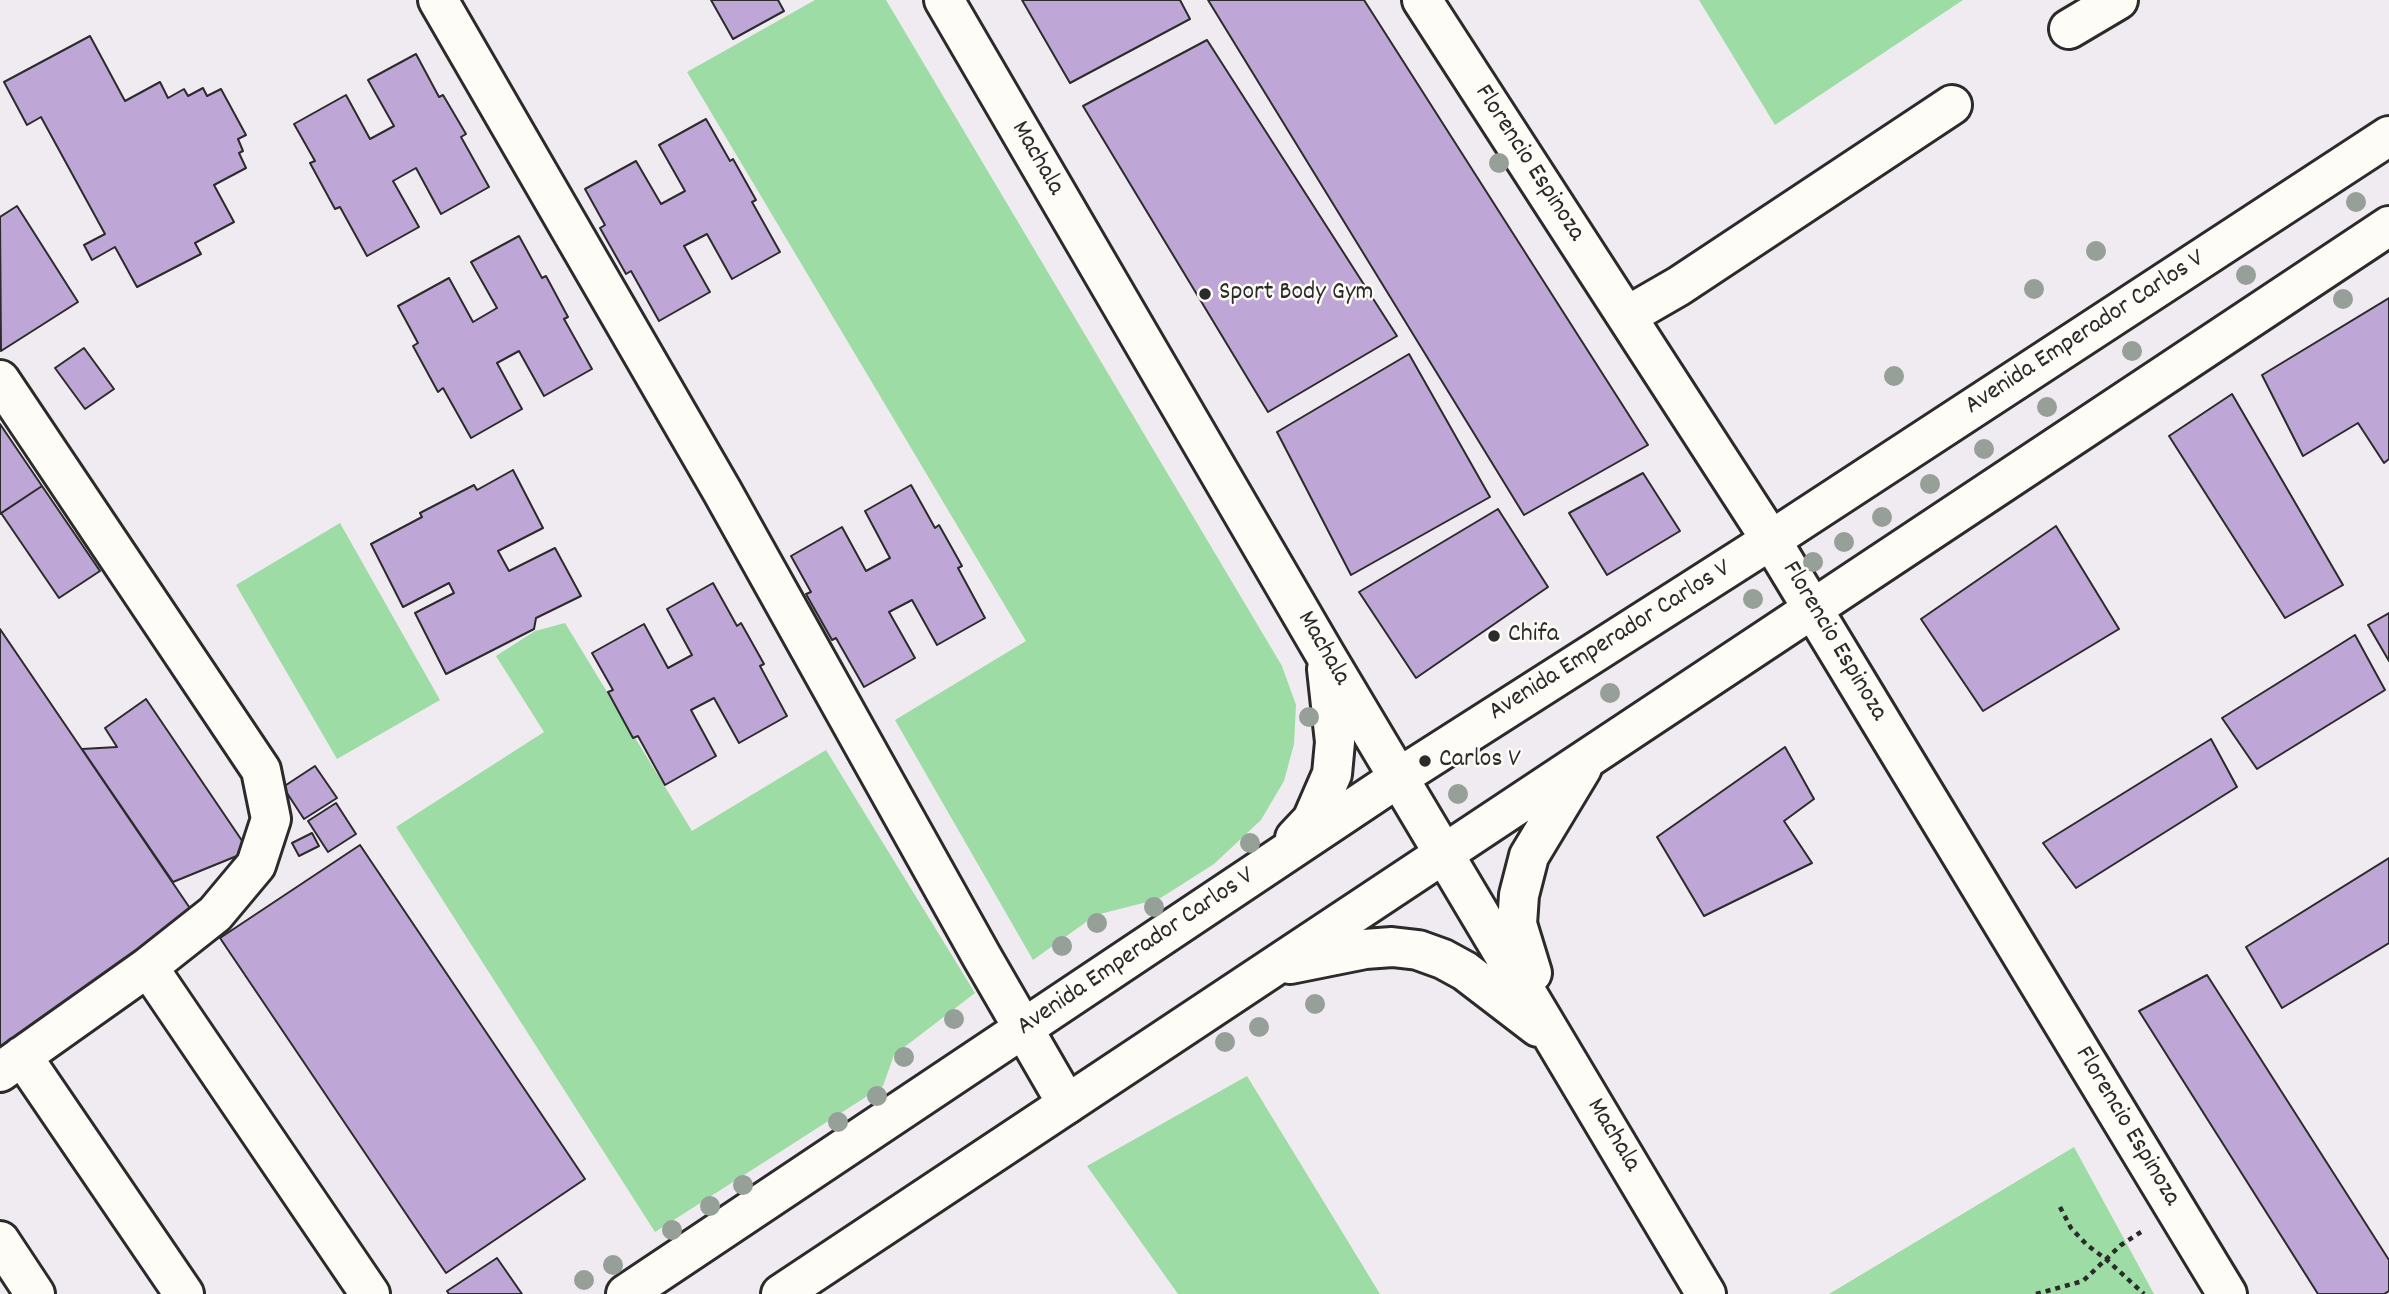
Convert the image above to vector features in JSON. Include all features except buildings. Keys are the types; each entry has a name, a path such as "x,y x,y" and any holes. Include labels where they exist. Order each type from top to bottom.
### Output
{"main road":[{"path":"438,0 722,491 1067,1104"},
{"name":"Machala","path":"944,0 1326,656 1706,1294"},
{"name":"Florencio Espinoza","path":"1422,0 1771,540 2227,1294"},
{"path":"2069,29 2118,0"},
{"path":"1627,316 1679,286 1952,105"},
{"name":"Avenida Emperador Carlos V","path":"626,1294 1398,778 1771,540 2389,136"},
{"path":"781,1294 2389,226"},
{"path":"0,380 261,770 271,819 256,865 215,914 148,967 11,1064 184,1294"},
{"path":"1266,867 1312,820 1332,774 1335,741 1326,656"},
{"path":"1553,1038 1517,923 1519,895 1529,856 1587,759"},
{"path":"1273,967 1365,949 1392,947 1418,950 1465,971 1553,1038"},
{"path":"148,967 370,1294"},
{"path":"0,1241 35,1294"}],"path":[{"path":"2060,1207 2071,1228 2087,1245 2144,1294"},
{"path":"2036,1294 2084,1281 2121,1245 2176,1210"}],"green space":[{"path":"815,0 886,0 1282,666 1296,705 1294,744 1284,781 1261,820 1214,864 1159,899 1096,915 1033,960 895,720 1026,641 687,72"},
{"path":"1699,0 1963,0 1775,125"},
{"path":"340,523 440,700 337,759 236,585"},
{"path":"565,623 692,831 826,750 975,993 894,1055 883,1086 655,1232 396,827 544,732 496,656 535,631"},
{"path":"1247,1076 1380,1294 1178,1294 1087,1166"},
{"path":"2074,1147 2154,1294 1829,1294"}],"place":[{"name":"Sport Body Gym","path":"1205,294"},
{"name":"Chifa","path":"1494,636"},
{"name":"Carlos V","path":"1425,761"}]}
